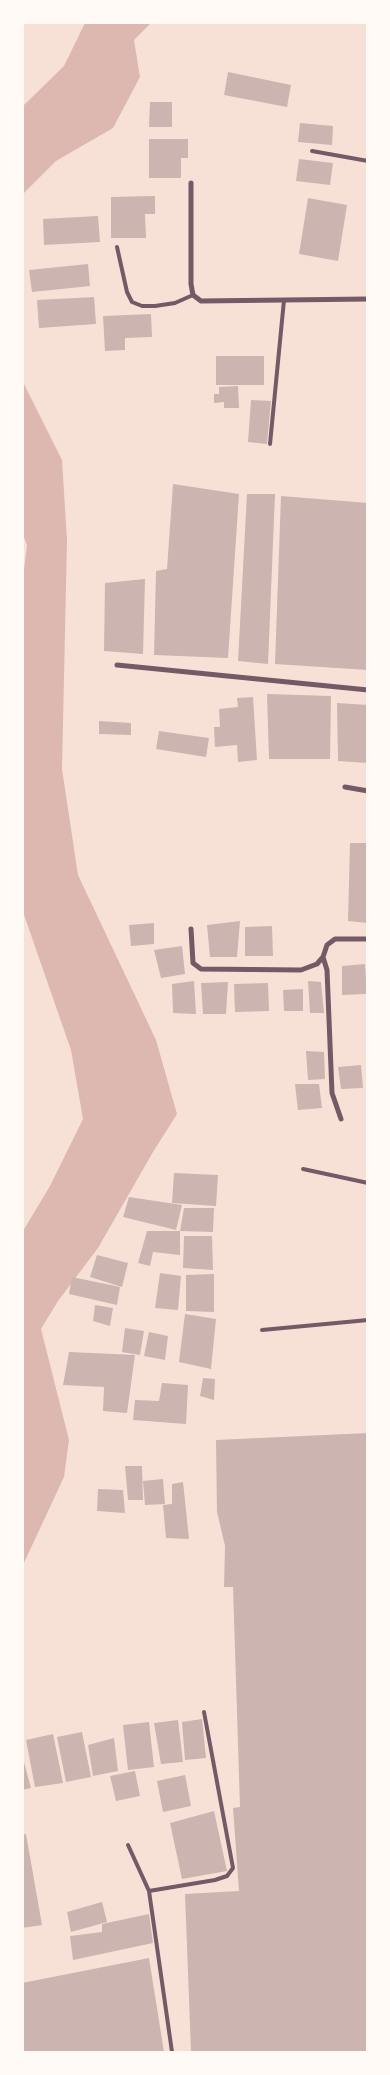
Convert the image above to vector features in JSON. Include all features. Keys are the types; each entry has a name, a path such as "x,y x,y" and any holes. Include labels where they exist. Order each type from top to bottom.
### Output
{"street":[{"path":"191,183 191,284 193,295 201,302 368,299"},
{"path":"117,665 368,690"},
{"path":"345,786 368,791"},
{"path":"191,929 193,963 201,969 301,970 317,964 323,957 327,945 335,939 368,939"},
{"path":"323,957 327,970 332,1093 341,1119"}],"lane":[{"path":"312,151 368,161"},
{"path":"117,247 127,292 132,302 142,306 155,306 175,303 193,295"},
{"path":"270,444 284,300"},
{"path":"303,1169 368,1183"},
{"path":"262,1330 329,1322 368,1320"},
{"path":"149,1891 215,1880 227,1876 233,1868 204,1712"},
{"path":"128,1845 149,1891 172,2052"}],"shaded area":[{"path":"85,23 151,23 134,40 140,77 113,128 56,161 23,194 23,106 64,66"},
{"path":"23,382 62,460 67,540 62,769 78,875 156,1040 177,1114 98,1248 58,1301 41,1329 69,1440 64,1477 23,1565 23,1231 50,1186 83,1119 71,1050 23,912 22,586 27,545 22,533"}],"building":[{"path":"228,72 291,85 287,107 224,95"},
{"path":"150,102 172,102 172,127 149,127"},
{"path":"300,123 333,126 332,145 298,142"},
{"path":"149,139 188,139 188,158 181,158 181,178 149,178"},
{"path":"299,159 333,163 330,185 296,181"},
{"path":"155,196 155,214 145,214 146,238 111,238 111,197"},
{"path":"308,198 347,205 338,261 299,254"},
{"path":"98,216 100,242 44,245 43,219"},
{"path":"88,264 90,286 32,292 29,270"},
{"path":"94,297 96,324 39,328 37,300"},
{"path":"151,314 152,337 125,338 125,350 105,351 103,316"},
{"path":"216,356 264,356 264,385 216,385"},
{"path":"238,386 239,408 224,408 224,402 214,403 214,394 219,394 219,387"},
{"path":"251,400 271,401 267,444 248,442"},
{"path":"173,484 239,494 228,658 154,655 156,571 167,569"},
{"path":"247,494 275,494 268,664 238,661"},
{"path":"281,496 368,503 368,670 275,664"},
{"path":"145,579 143,654 104,651 105,583"},
{"path":"267,694 331,696 330,759 269,759"},
{"path":"253,697 257,760 238,762 237,745 215,747 214,727 220,727 219,709 238,707 237,698"},
{"path":"337,703 368,705 368,763 338,761"},
{"path":"99,721 131,723 131,735 99,734"},
{"path":"159,731 209,738 206,757 156,749"},
{"path":"350,843 368,843 368,923 348,921"},
{"path":"240,921 237,957 210,957 207,925"},
{"path":"154,923 154,944 131,946 129,925"},
{"path":"272,926 273,956 245,956 245,927"},
{"path":"182,946 185,974 161,978 154,950"},
{"path":"365,964 367,994 342,995 342,966"},
{"path":"194,981 196,1014 173,1013 172,984"},
{"path":"308,981 321,982 324,1013 310,1013"},
{"path":"228,982 226,1014 203,1014 201,983"},
{"path":"268,983 269,1011 235,1012 234,984"},
{"path":"303,989 303,1011 284,1011 283,990"},
{"path":"306,1051 324,1052 325,1079 308,1080"},
{"path":"361,1065 363,1088 341,1089 338,1067"},
{"path":"295,1084 319,1084 322,1108 298,1110"},
{"path":"174,1173 218,1175 216,1206 172,1203"},
{"path":"129,1197 182,1205 176,1230 123,1217"},
{"path":"184,1208 214,1208 213,1232 180,1231"},
{"path":"147,1231 180,1231 180,1255 153,1252 150,1266 138,1263"},
{"path":"184,1236 212,1236 213,1270 183,1268"},
{"path":"97,1255 128,1263 122,1287 90,1277"},
{"path":"160,1273 181,1276 178,1310 155,1308"},
{"path":"214,1274 214,1312 186,1311 186,1275"},
{"path":"72,1277 120,1287 117,1305 69,1294"},
{"path":"95,1305 113,1308 110,1326 93,1321"},
{"path":"185,1314 216,1319 211,1369 179,1362"},
{"path":"125,1328 144,1331 140,1355 122,1352"},
{"path":"149,1332 168,1336 165,1360 144,1356"},
{"path":"69,1352 135,1355 127,1413 103,1411 104,1387 63,1385"},
{"path":"203,1378 215,1379 214,1400 200,1396"},
{"path":"162,1383 188,1385 186,1424 133,1420 135,1400 159,1401"},
{"path":"368,1433 368,2052 191,2052 185,1894 239,1891 233,1808 240,1807 233,1587 224,1587 225,1546 217,1512 216,1440"},
{"path":"125,1466 142,1466 143,1500 128,1500"},
{"path":"163,1479 165,1504 145,1505 143,1481"},
{"path":"183,1482 189,1539 166,1538 163,1505 172,1504 172,1484"},
{"path":"98,1489 123,1490 125,1513 97,1511"},
{"path":"202,1719 206,1758 185,1760 182,1722"},
{"path":"178,1720 183,1762 161,1764 154,1723"},
{"path":"149,1722 154,1767 128,1770 123,1725"},
{"path":"82,1732 91,1777 66,1782 57,1737"},
{"path":"53,1734 63,1783 35,1787 26,1740"},
{"path":"114,1738 118,1771 93,1776 88,1745"},
{"path":"22,1755 31,1788 22,1790"},
{"path":"135,1771 140,1796 116,1801 110,1776"},
{"path":"185,1775 191,1806 163,1812 157,1781"},
{"path":"214,1811 227,1871 182,1879 170,1823"},
{"path":"26,1834 42,1925 22,1928 22,1835"},
{"path":"102,1902 107,1922 71,1932 67,1912"},
{"path":"149,1914 153,1943 73,1960 70,1936 102,1932 102,1924"},
{"path":"149,1958 164,2052 22,2052 22,1983"}]}
